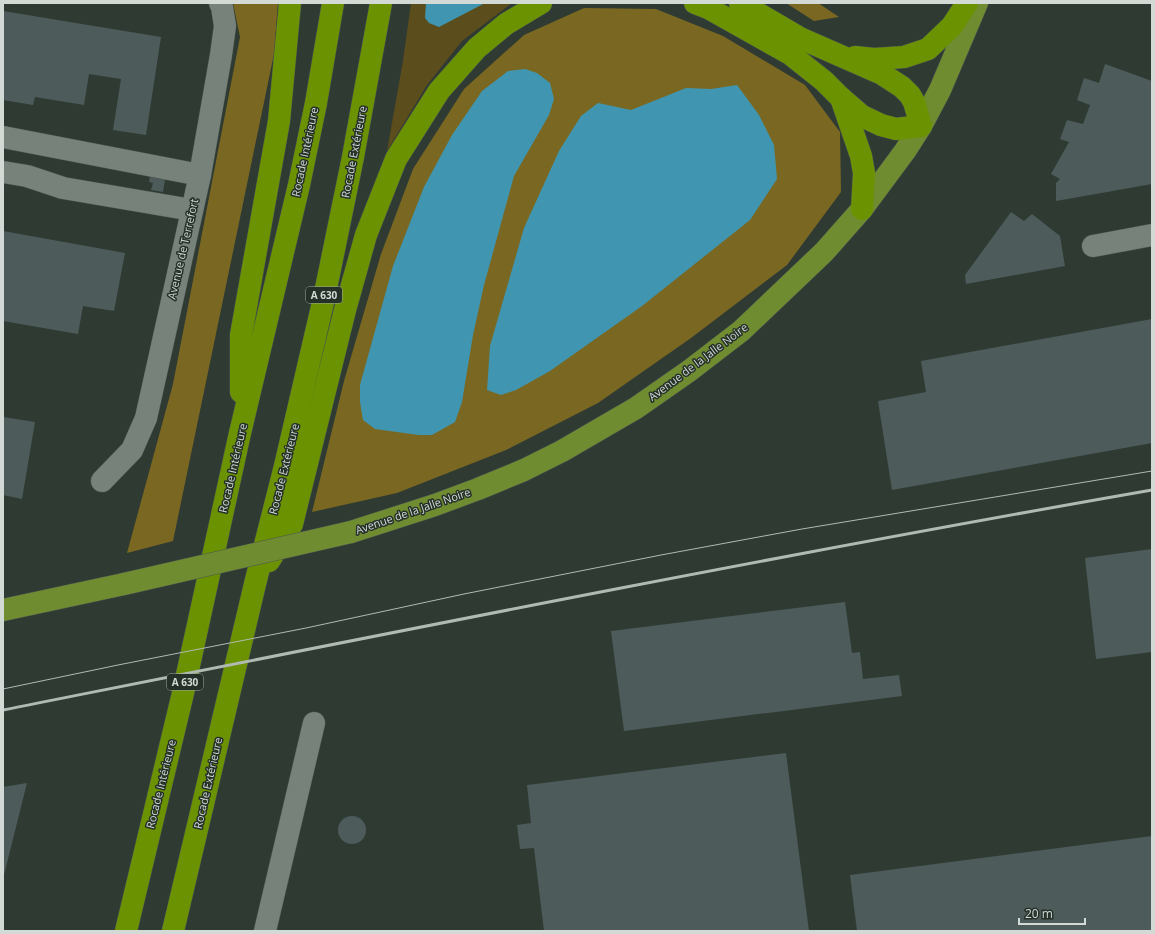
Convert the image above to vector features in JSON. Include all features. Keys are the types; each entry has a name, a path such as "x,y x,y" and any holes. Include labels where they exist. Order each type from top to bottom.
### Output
{"highway":[{"path":"240,433 241,335 279,120 290,3"},
{"name":"Rocade Intérieure","path":"126,931 183,694 240,433 299,184 316,102 333,3"},
{"name":"Rocade Extérieure","path":"173,931 326,290 353,158 380,3"},
{"path":"255,584 292,524 345,310 364,242 396,159 439,91 477,48 506,24 542,3"},
{"path":"695,3 708,8 790,54 824,81 862,116 881,126 896,129 921,126 914,102 910,95 902,87 882,74 800,38 740,3"},
{"path":"840,56 874,59 904,57 928,49 952,26 967,3"},
{"path":"840,97 861,156 864,173 862,209"}],"main road":[{"name":"Avenue de la Jalle Noire","path":"3,610 350,532 435,505 524,470 580,441 636,408 689,371 741,331 824,252 862,209 905,151 921,126 940,90 977,3"}],"street":[{"name":"Avenue de Terrefort","path":"102,481 132,450 146,418 200,175 225,26 220,3"},
{"path":"3,137 200,175"},
{"path":"3,172 27,176 63,188 192,210"},
{"path":"1093,246 1152,235"},
{"path":"265,931 314,723"}],"shaded area":[{"path":"233,3 278,3 274,54 173,541 127,553 173,384 240,37"},
{"path":"411,3 512,3 462,41 427,85 387,151 403,61"},
{"path":"786,3 818,3 839,17 814,21"},
{"path":"584,8 656,9 723,36 805,85 840,132 841,192 787,265 691,338 598,403 506,450 397,493 312,512 344,381 381,254 413,169 464,89 524,35"}],"water":[{"path":"426,3 485,3 439,27 429,23 425,18"},
{"path":"525,69 537,73 550,83 554,99 549,115 514,176 484,285 473,335 462,402 455,422 432,435 419,435 375,429 363,420 360,402 360,385 393,266 424,187 452,135 482,91 508,71"},
{"path":"737,85 759,115 774,145 777,179 750,220 642,306 550,371 516,390 501,395 487,390 490,346 524,228 559,151 581,116 598,103 631,110 686,88 711,89"}],"building":[{"path":"3,11 161,37 146,135 113,130 121,79 89,74 84,105 35,97 33,105 3,100"},
{"path":"1105,64 1152,81 1152,184 1056,201 1056,183 1060,179 1051,174 1069,142 1060,139 1067,120 1083,124 1090,105 1077,100 1084,78 1099,83"},
{"path":"150,176 165,179 163,192 151,190 153,183 149,182"},
{"path":"1011,212 1024,221 1032,214 1060,236 1065,266 966,284 965,275"},
{"path":"3,231 125,253 114,311 83,306 78,334 3,321"},
{"path":"1152,319 1152,443 892,490 878,401 926,392 921,361"},
{"path":"3,417 35,422 22,499 3,495"},
{"path":"1152,549 1152,652 1096,659 1085,558"},
{"path":"845,602 852,653 860,652 863,679 899,675 902,696 624,731 611,631"},
{"path":"786,753 809,931 544,931 534,848 520,849 517,825 531,823 527,785"},
{"path":"27,783 4,875 3,875 3,787"},
{"path":"352,816 362,820 366,830 362,840 352,844 342,840 338,830 342,820"},
{"path":"1152,836 1152,931 857,931 850,875"}],"tram line":[{"path":"3,689 661,555 802,529 1152,471"}],"railway":[{"path":"3,710 720,569 1152,490"}]}
